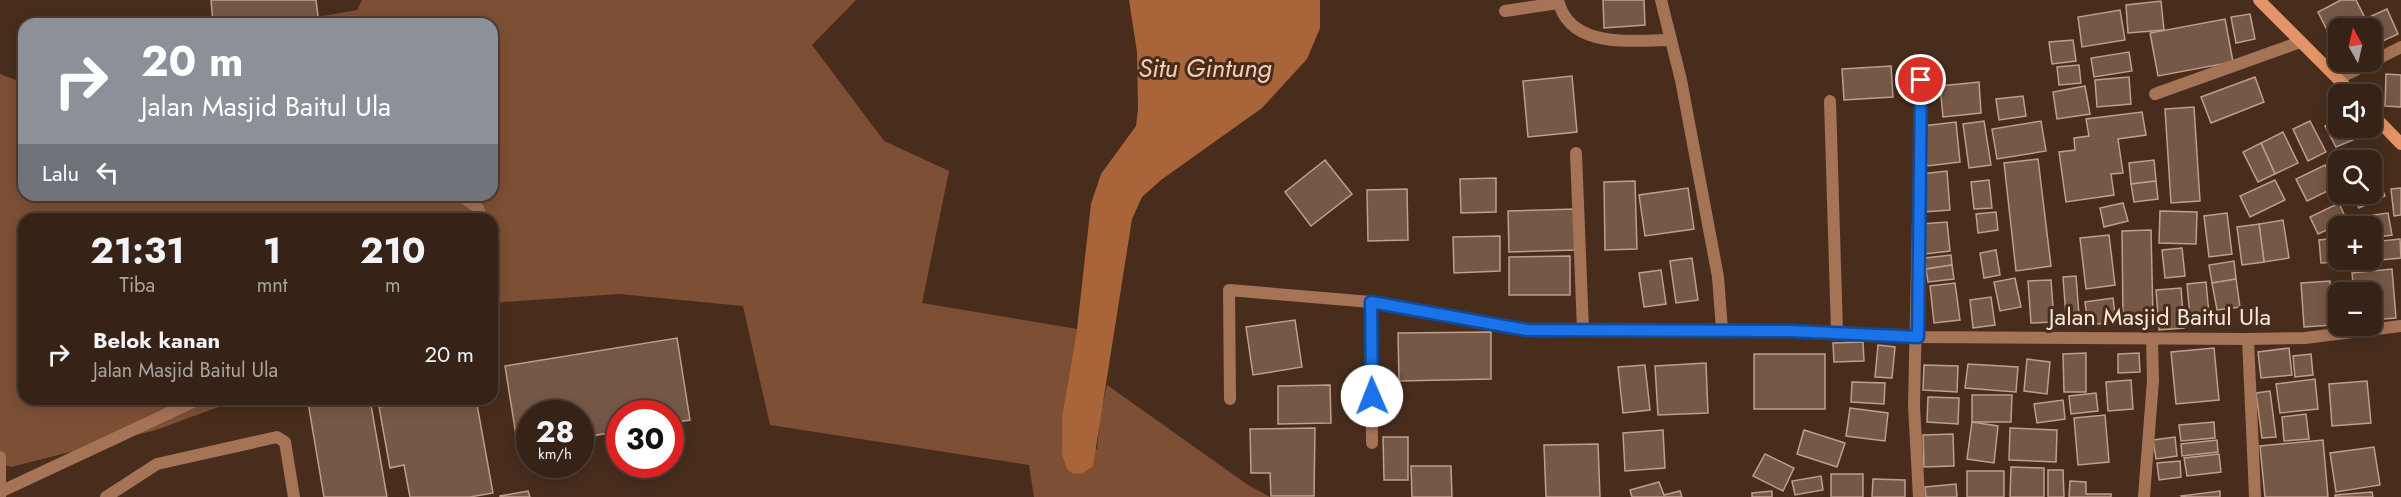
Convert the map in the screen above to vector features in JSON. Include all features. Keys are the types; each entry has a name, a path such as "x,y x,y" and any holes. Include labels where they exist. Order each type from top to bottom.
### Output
{"street":[{"path":"1661,0 1718,277 1722,330"},
{"path":"2259,0 2342,84"},
{"path":"1505,12 1558,2 1574,27 1587,36 1671,40"},
{"path":"2155,94 2300,42"},
{"path":"2338,80 2401,47"},
{"path":"1919,497 1914,406 1918,337 1921,80"},
{"path":"1830,101 1837,332"},
{"path":"2382,124 2401,144"},
{"path":"1576,153 1583,330"},
{"path":"468,201 478,208 480,213"},
{"name":"Jalan Masjid Baitul Ula","path":"1230,399 1229,290 1371,302 1527,330 1722,330 1837,332 1918,337 2248,339 2305,338 2401,326"},
{"path":"1371,302 1372,444"},
{"path":"2144,497 2153,380 2152,339"},
{"path":"2248,339 2255,497"},
{"path":"0,457 1,494 186,405"},
{"path":"106,497 157,464 277,437 285,442 294,497"}],"shaded area":[{"path":"362,0 856,0 812,45 884,141 949,171 922,303 1077,329 1062,416 1062,454 1097,449 1100,416 1107,385 1248,485 1270,497 1034,497 1029,465 770,425 743,306 619,294 498,304 498,213 18,213 18,405 224,405 156,430 11,467 0,463 0,74 18,81 18,201 498,201 498,18 312,18 357,10"}],"water":[{"name":"Situ Gintung","path":"1129,0 1320,0 1320,28 1307,59 1262,108 1161,180 1142,197 1132,219 1093,466 1083,473 1073,474 1067,469 1062,454 1062,416 1077,329 1091,204 1101,174 1136,126 1137,52"}],"building":[{"path":"211,0 316,0 318,18 212,18"},
{"path":"1603,0 1644,0 1645,25 1604,28"},
{"path":"2341,0 2356,0 2364,16 2328,18 2328,32 2318,12"},
{"path":"2161,1 2164,30 2128,33 2126,5"},
{"path":"2387,9 2398,34 2382,41 2382,18 2367,18"},
{"path":"2120,10 2125,40 2082,47 2078,17"},
{"path":"2250,14 2255,39 2236,43 2231,17"},
{"path":"2225,19 2233,62 2158,76 2150,33"},
{"path":"2073,40 2076,61 2052,64 2049,42"},
{"path":"2129,52 2132,71 2094,77 2091,58"},
{"path":"2079,65 2081,83 2059,85 2057,67"},
{"path":"1891,66 1893,97 1844,100 1842,69"},
{"path":"2386,74 2401,75 2401,107 2385,106"},
{"path":"1572,76 1577,132 1528,137 1523,81"},
{"path":"2129,77 2131,104 2097,107 2095,80"},
{"path":"2255,77 2264,102 2211,123 2201,97"},
{"path":"1979,82 1981,113 1943,117 1940,86"},
{"path":"2085,86 2090,114 2057,119 2053,92"},
{"path":"2023,96 2026,116 1999,120 1996,99"},
{"path":"2194,107 2200,201 2171,203 2165,109"},
{"path":"2142,112 2146,135 2118,139 2123,173 2111,174 2114,195 2066,202 2059,152 2075,150 2074,138 2089,136 2086,119"},
{"path":"1984,121 1991,165 1969,168 1963,124"},
{"path":"2041,121 2046,151 1997,159 1992,129"},
{"path":"2310,121 2326,152 2308,161 2293,129"},
{"path":"1956,122 1960,162 1927,166 1922,126"},
{"path":"2283,132 2298,163 2275,174 2261,143"},
{"path":"2331,138 2355,139 2336,147"},
{"path":"2261,143 2275,174 2258,182 2243,152"},
{"path":"2038,159 2051,266 2016,271 2004,163"},
{"path":"1325,160 1352,194 1311,226 1285,192"},
{"path":"2154,160 2156,181 2131,184 2129,163"},
{"path":"2325,165 2328,171 2328,191 2307,201 2296,179"},
{"path":"1947,171 1950,210 1924,212 1921,174"},
{"path":"1496,178 1496,212 1461,213 1460,179"},
{"path":"1989,180 1992,208 1974,209 1971,182"},
{"path":"2275,180 2285,200 2250,217 2240,196"},
{"path":"1635,181 1637,249 1605,250 1604,182"},
{"path":"2156,181 2158,199 2134,202 2131,184"},
{"path":"1688,188 1694,229 1645,236 1639,195"},
{"path":"2401,188 2401,215 2394,216 2391,189"},
{"path":"1407,189 1408,240 1368,241 1367,190"},
{"path":"2123,203 2128,221 2104,227 2100,208"},
{"path":"2337,204 2339,204 2345,216 2328,216 2328,230 2318,234 2310,217"},
{"path":"1575,209 1576,250 1509,252 1508,211"},
{"path":"2160,211 2197,212 2196,244 2159,243"},
{"path":"1996,212 1998,230 1978,233 1976,214"},
{"path":"2227,213 2232,254 2209,257 2204,216"},
{"path":"2388,213 2392,235 2382,236 2382,216 2366,216"},
{"path":"2283,220 2289,258 2264,262 2259,224"},
{"path":"1947,222 1950,251 1925,254 1922,224"},
{"path":"2259,224 2264,262 2242,265 2237,227"},
{"path":"2151,230 2153,317 2123,317 2122,231"},
{"path":"2109,235 2115,285 2086,289 2080,238"},
{"path":"1500,236 1500,271 1454,273 1453,237"},
{"path":"2328,239 2328,263 2321,263 2319,240"},
{"path":"2400,239 2401,258 2382,260 2382,241"},
{"path":"2182,248 2185,276 2165,278 2162,250"},
{"path":"1996,250 2000,275 1984,278 1980,253"},
{"path":"1951,255 1952,265 1926,269 1925,258"},
{"path":"1570,256 1570,295 1509,295 1509,257"},
{"path":"1692,258 1698,300 1676,303 1670,261"},
{"path":"2234,261 2236,279 2212,283 2209,265"},
{"path":"1952,265 1954,279 1928,282 1926,269"},
{"path":"2392,269 2396,318 2382,319 2382,282 2353,282 2352,273"},
{"path":"1661,270 1666,304 1644,307 1639,273"},
{"path":"2076,276 2079,315 2066,316 2063,277"},
{"path":"2015,278 2021,307 2000,311 1994,282"},
{"path":"2236,279 2240,307 2217,310 2212,283"},
{"path":"2051,280 2054,322 2031,323 2028,281"},
{"path":"2330,281 2328,282 2328,325 2304,327 2301,283"},
{"path":"2206,282 2209,314 2190,316 2187,284"},
{"path":"1955,283 1960,320 1934,323 1930,286"},
{"path":"2181,288 2184,328 2159,330 2156,290"},
{"path":"1991,297 1995,325 1973,328 1970,300"},
{"path":"2113,298 2116,322 2088,325 2085,302"},
{"path":"1295,320 1302,367 1253,375 1246,327"},
{"path":"1491,332 1491,379 1399,381 1398,333"},
{"path":"677,338 690,420 684,421 684,400 606,400 606,433 594,436 594,400 516,400 516,435 505,366"},
{"path":"1863,342 1864,361 1834,362 1833,343"},
{"path":"1878,345 1895,347 1892,378 1875,377"},
{"path":"2214,348 2219,400 2176,404 2171,352"},
{"path":"2289,348 2292,375 2261,378 2258,352"},
{"path":"2086,353 2086,392 2064,392 2063,354"},
{"path":"2139,353 2140,372 2118,373 2118,354"},
{"path":"1754,354 1825,354 1825,409 1754,409"},
{"path":"2311,354 2313,375 2295,377 2293,356"},
{"path":"2027,359 2050,362 2047,394 2024,391"},
{"path":"1706,363 1708,413 1658,415 1655,366"},
{"path":"1968,364 2018,367 2016,392 1965,388"},
{"path":"1645,365 1650,410 1623,413 1618,367"},
{"path":"1924,365 1958,366 1957,392 1923,390"},
{"path":"2315,379 2318,409 2280,413 2276,384"},
{"path":"2131,380 2133,409 2108,411 2106,382"},
{"path":"2367,381 2371,423 2332,426 2329,384"},
{"path":"1852,382 1885,383 1884,404 1851,402"},
{"path":"1330,385 1331,423 1278,424 1278,386"},
{"path":"2270,391 2276,437 2262,438 2256,393"},
{"path":"2096,393 2098,411 2071,414 2069,396"},
{"path":"1972,395 2012,395 2011,422 1972,422"},
{"path":"1928,397 1959,398 1958,424 1927,422"},
{"path":"2063,400 2065,419 2037,423 2034,404"},
{"path":"309,405 371,405 387,497 324,497"},
{"path":"477,405 493,493 470,497 410,497 404,465 390,468 379,407"},
{"path":"1850,408 1888,413 1885,441 1846,436"},
{"path":"2306,414 2309,439 2284,441 2282,417"},
{"path":"2105,415 2109,462 2078,465 2074,418"},
{"path":"1972,422 1998,426 1994,463 1967,459"},
{"path":"2214,422 2215,438 2181,441 2179,425"},
{"path":"1315,428 1314,496 1271,496 1270,473 1251,473 1250,429"},
{"path":"2010,428 2057,430 2056,462 2009,460"},
{"path":"1663,430 1665,468 1625,471 1623,433"},
{"path":"1804,430 1845,443 1837,467 1797,454"},
{"path":"1953,434 1954,466 1924,467 1923,435"},
{"path":"1383,437 1408,437 1408,480 1384,480"},
{"path":"2175,437 2177,456 2156,459 2153,440"},
{"path":"2217,440 2218,452 2182,456 2181,444"},
{"path":"2323,440 2328,497 2265,497 2260,446"},
{"path":"1598,444 1600,497 1546,497 1544,445"},
{"path":"2374,447 2380,485 2336,492 2330,453"},
{"path":"1765,454 1794,468 1783,491 1753,476"},
{"path":"2219,454 2221,472 2187,476 2184,458"},
{"path":"2180,461 2181,477 2159,480 2157,463"},
{"path":"1411,466 1451,466 1452,497 1412,497"},
{"path":"2011,467 2044,468 2044,497 2010,497"},
{"path":"2048,470 2063,470 2064,497 2048,497"},
{"path":"1967,471 2004,471 2004,497 1967,497"},
{"path":"1831,474 1863,474 1863,497 1831,497"},
{"path":"1821,476 1823,490 1795,495 1792,481"},
{"path":"1873,479 1905,480 1905,497 1872,497"},
{"path":"2070,481 2086,482 2086,494 2111,494 2111,497 2069,497"},
{"path":"1659,482 1664,495 1680,491 1682,497 1632,497 1630,490"},
{"path":"1956,484 1957,497 1926,497 1925,487"},
{"path":"528,491 530,497 500,497 500,496"},
{"path":"1772,491 1772,497 1752,497 1752,493"},
{"path":"2220,491 2220,497 2181,496"},
{"path":"2372,492 2373,497 2335,497 2335,495"}],"route":[{"path":"1372,396 1371,302 1527,330 1791,331 1918,337 1921,80"}]}
